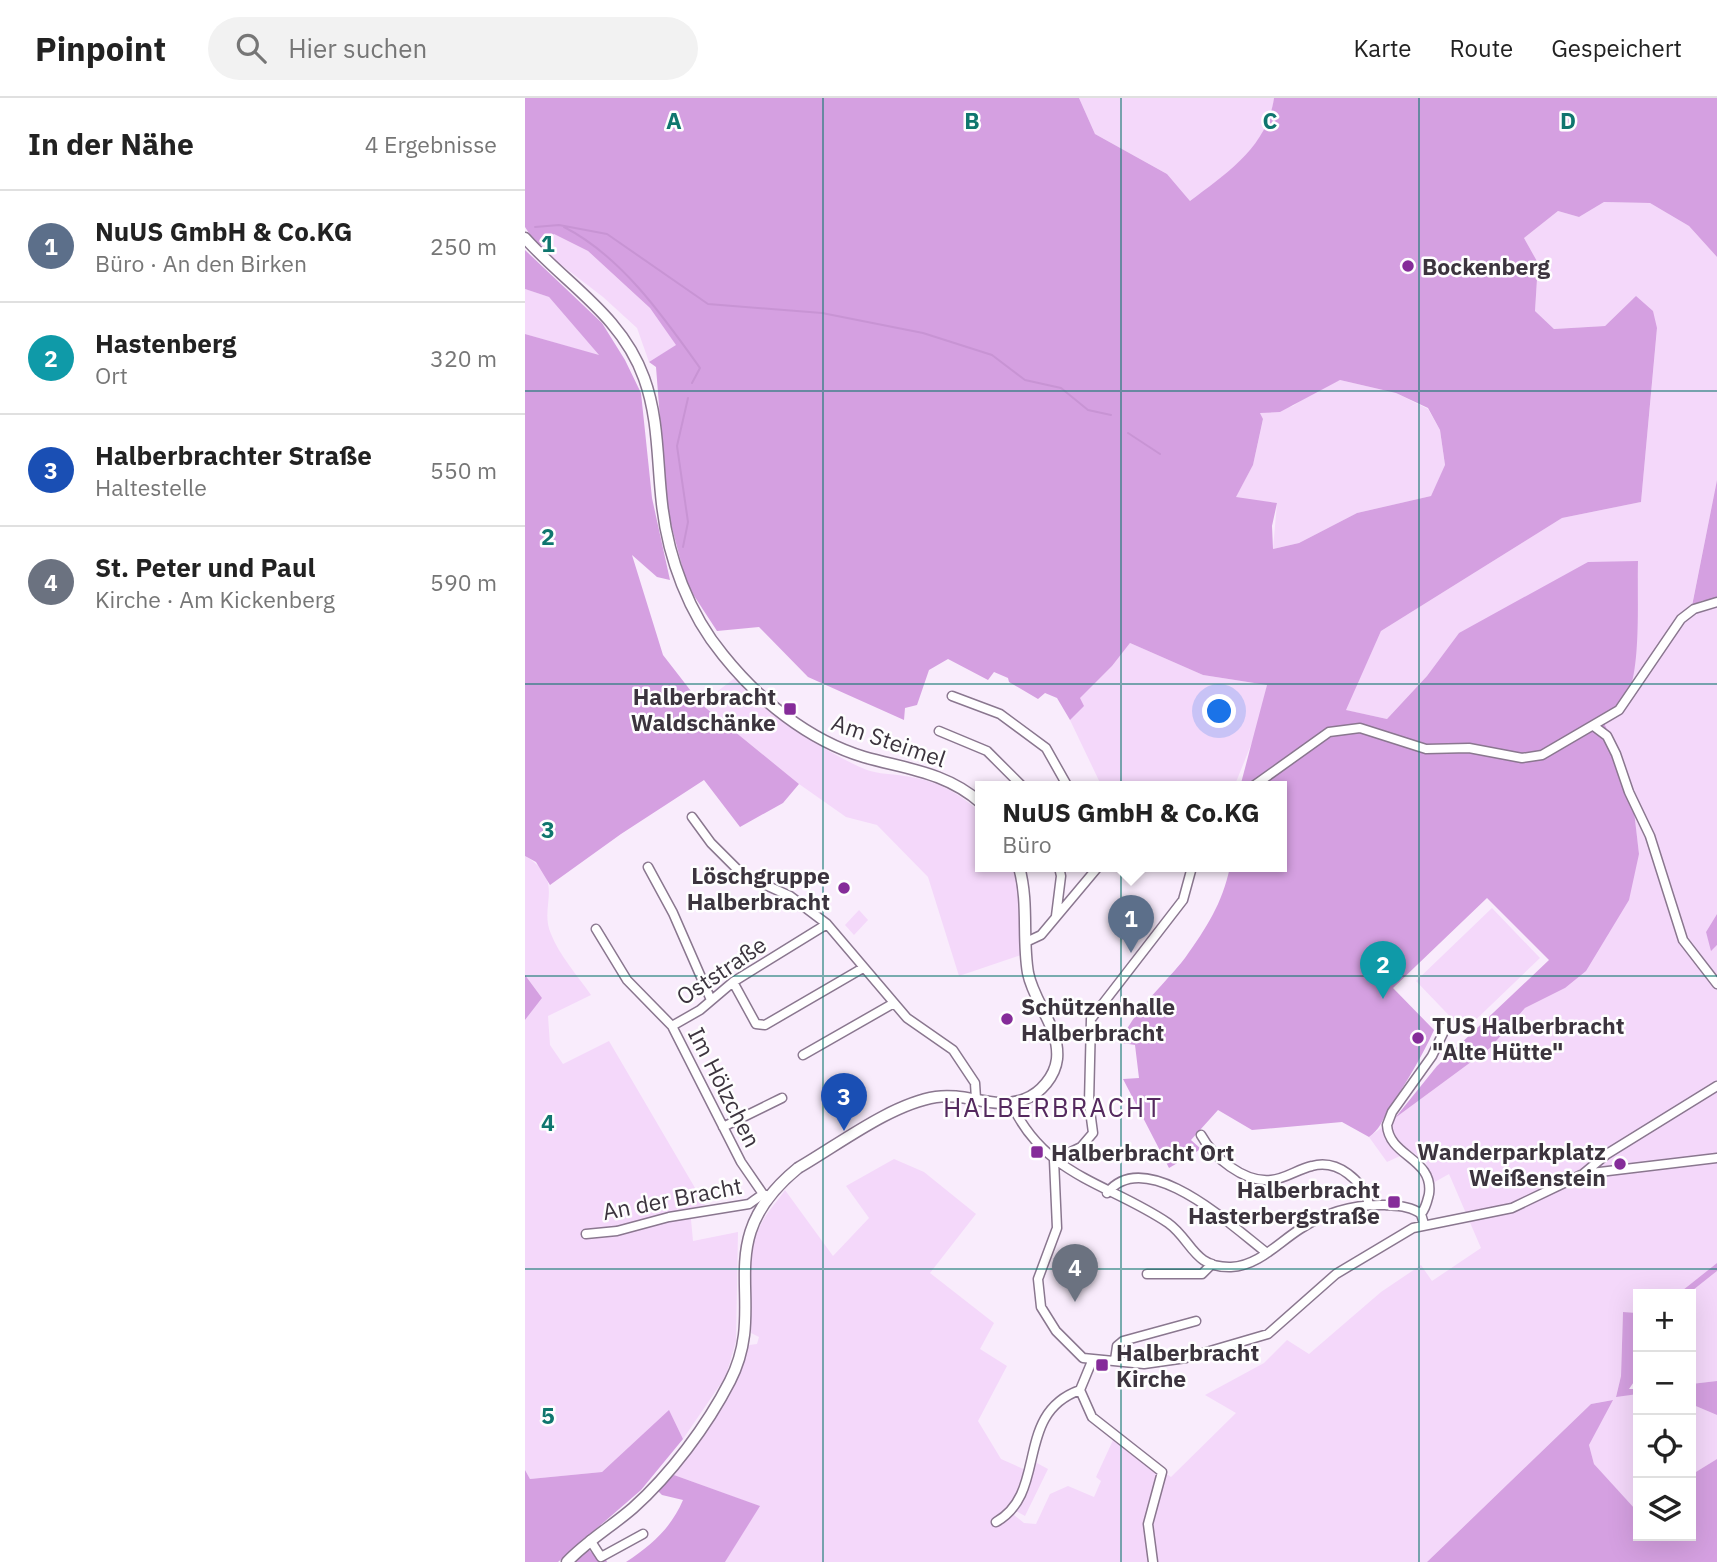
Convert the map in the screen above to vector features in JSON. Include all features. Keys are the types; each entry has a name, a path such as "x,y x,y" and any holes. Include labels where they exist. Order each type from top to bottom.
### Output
{"main road":[{"name":"Am Steimel","path":"525,239 601,310 624,338 641,370 655,419 663,518 682,584 722,654 783,714 837,747 948,780 975,799"},
{"path":"567,1562 647,1493 691,1440 731,1379 743,1337 744,1252 766,1195 799,1168 916,1102 952,1096 1011,1103 1025,1100 1043,1087 1057,1062 1053,1032 1029,978 1025,942 1026,904 1020,872"}],"street":[{"path":"1261,781 1337,729 1360,728 1426,749 1469,748 1522,758 1553,751 1595,727 1622,707 1681,619 1694,609 1717,602"},
{"path":"952,696 1000,714 1047,747 1065,781"},
{"path":"1595,727 1607,736 1650,836 1683,940 1717,984"},
{"path":"939,731 987,751 1017,781"},
{"path":"692,817 711,844 743,875 790,896 827,924 907,1018 953,1050 975,1083 976,1099"},
{"path":"648,867 673,913 711,1000"},
{"path":"1056,916 1060,872"},
{"path":"1025,942 1037,939 1094,872"},
{"path":"1054,1160 1081,1147 1093,1133 1089,1093 1091,1019 1183,900 1191,872"},
{"name":"Oststraße","path":"672,1026 733,982 827,924"},
{"name":"Im Hölzchen","path":"596,929 627,980 672,1026 741,1162 766,1195"},
{"path":"733,982 756,1024 760,1026 863,968"},
{"path":"803,1055 894,1003"},
{"path":"1424,1224 1421,1214 1428,1199 1428,1175 1424,1168 1394,1141 1387,1125 1392,1112 1432,1056 1446,1027"},
{"path":"1054,1160 1057,1228 1040,1272 1038,1295 1044,1312 1056,1331 1080,1356 1091,1361 1115,1360 1144,1364 1173,1361 1258,1338 1284,1322 1336,1274 1401,1234 1424,1224 1512,1208 1583,1174 1607,1154 1717,1086"},
{"path":"723,1126 782,1098"},
{"path":"1011,1103 1027,1133 1054,1160 1172,1226 1199,1257 1212,1264 1242,1266 1318,1220 1345,1208 1369,1205 1411,1209 1421,1214"},
{"path":"1201,1135 1207,1147 1239,1173 1261,1180 1280,1178 1312,1166 1331,1166 1357,1182 1366,1193 1369,1205"},
{"path":"1583,1174 1717,1158"},
{"path":"1107,1192 1119,1183 1148,1178 1175,1186 1267,1253"},
{"name":"An der Bracht","path":"586,1234 617,1231 669,1217 749,1204 766,1195"},
{"path":"1147,1274 1202,1275 1212,1264"},
{"path":"1115,1360 1117,1346 1123,1341 1196,1321"},
{"path":"1091,1361 1080,1390 1092,1417 1162,1472 1148,1524 1153,1562"},
{"path":"996,1522 1011,1514 1025,1488 1030,1454 1051,1406 1063,1396 1080,1390"},
{"path":"590,1540 601,1557 643,1534"}],"shaded area":[{"path":"525,98 1079,98 1095,134 1167,174 1190,201 1231,169 1254,145 1270,115 1274,98 1717,98 1717,257 1689,226 1650,203 1604,202 1579,217 1558,211 1524,238 1538,263 1535,311 1554,329 1605,326 1636,296 1653,311 1657,328 1641,502 1562,518 1381,631 1346,710 1387,719 1427,676 1459,633 1588,562 1638,561 1637,646 1633,679 1624,700 1601,717 1613,742 1613,753 1634,811 1639,854 1629,900 1586,971 1565,988 1525,1008 1490,1048 1395,1118 1437,1066 1549,960 1487,898 1393,988 1434,1030 1413,1071 1373,1134 1369,1137 1342,1122 1252,1130 1218,1110 1191,1140 1201,1149 1169,1168 1123,1079 1139,1078 1135,1045 1122,1043 1130,1024 1185,958 1207,925 1223,892 1229,872 1287,872 1287,781 1242,781 1267,685 1203,675 1130,643 1112,666 1080,698 1084,706 1070,720 1057,698 1045,693 1038,699 1009,682 1008,678 994,672 988,680 948,659 929,670 917,705 905,708 904,720 808,677 759,627 717,631 687,585 667,509 656,367 649,362 676,345 650,308 588,251 554,234 538,247 525,227","holes":["1340,380 1396,393 1428,408 1440,430 1445,465 1431,496 1357,513 1299,543 1273,549 1272,526 1277,503 1236,497 1253,465 1263,419 1260,413 1280,412"]},
{"path":"1079,98 1274,98 1264,131 1255,145 1231,169 1190,201 1167,174 1095,134"},
{"path":"1604,202 1650,203 1689,226 1717,257 1717,480 1692,605 1717,598 1717,914 1706,932 1712,950 1717,945 1717,1263 1684,1289 1633,1289 1633,1313 1623,1312 1621,1376 1616,1396 1633,1394 1633,1508 1594,1464 1589,1445 1612,1400 1591,1404 1427,1562 725,1562 759,1506 674,1475 729,1397 749,1345 757,1344 759,1337 751,1333 749,1306 752,1251 762,1221 785,1190 833,1256 869,1218 846,1186 894,1159 924,1172 976,1214 930,1273 994,1323 980,1349 1007,1366 978,1421 1001,1459 1030,1472 1035,1462 1048,1469 1025,1516 1016,1511 1014,1515 1024,1523 1036,1524 1050,1494 1068,1486 1094,1497 1101,1481 1096,1477 1114,1438 1171,1477 1236,1413 1205,1395 1264,1363 1287,1340 1309,1354 1381,1292 1421,1265 1432,1281 1481,1248 1449,1174 1433,1183 1426,1163 1411,1151 1387,1162 1369,1137 1490,1048 1525,1008 1565,988 1639,854 1634,812 1613,753 1459,633 1427,676 1387,719 1345,710 1381,631 1562,518 1641,502 1657,329 1633,299 1605,326 1554,329 1535,311 1538,263 1524,238 1558,211 1579,217"},
{"path":"554,234 588,251 650,308 677,345 649,362 637,328 603,297 538,247"},
{"path":"525,250 602,323 641,393 652,498 670,580 657,577 632,555 663,655 701,704 799,784 783,803 740,827 704,780 621,834 550,885 536,862 525,856 525,334 599,355 549,297 525,289"},
{"path":"525,289 549,297 600,356 525,334"},
{"path":"1340,380 1396,393 1428,409 1440,430 1445,466 1431,496 1357,513 1299,543 1273,549 1277,503 1235,498 1253,465 1263,420 1260,413 1293,406 1316,390"},
{"path":"1717,480 1717,598 1692,606"},
{"path":"1130,643 1203,675 1267,685 1257,730 1236,781 1099,781 1070,720 1083,706 1079,698 1112,666"},
{"path":"736,677 765,704 814,742 849,762 871,771 936,784 963,798 975,808 975,872 1014,872 1021,904 1021,955 959,976 928,877 877,825 846,817 799,784 701,704"},
{"path":"525,856 538,865 545,875 549,894 548,923 554,942 591,995 548,1016 550,1045 563,1064 609,1041 705,1205 690,1209 693,1241 738,1232 736,1341 726,1376 683,1439 669,1411 602,1472 530,1479 525,1470 525,1020 542,998 525,975"},
{"path":"1492,908 1540,958 1464,1031 1416,981"},
{"path":"859,910 868,920 854,935 845,925"},
{"path":"1717,914 1717,945 1711,951 1706,932"},
{"path":"525,975 542,998 525,1020"},
{"path":"1717,1263 1717,1271 1694,1289 1684,1289"},
{"path":"1717,1271 1717,1381 1696,1383 1694,1289"},
{"path":"1623,1312 1633,1313 1633,1383 1629,1389 1633,1389 1633,1395 1616,1397 1621,1376"},
{"path":"1717,1381 1717,1415 1696,1406 1696,1383"},
{"path":"1613,1400 1589,1445 1594,1464 1633,1507 1633,1541 1696,1541 1696,1472 1717,1459 1717,1562 1427,1562 1591,1404"},
{"path":"1696,1406 1717,1415 1717,1459 1696,1472"},
{"path":"669,1410 683,1439 641,1490 558,1562 525,1562 525,1470 530,1479 602,1472"},
{"path":"674,1475 760,1506 725,1562 626,1562 660,1535 678,1510 683,1500 662,1495 657,1490"},
{"path":"588,1549 600,1560 605,1557 607,1562 573,1562"}],"waterway":[{"path":"535,227 559,225 607,234 708,304 822,313 923,333 992,355 1025,380 1061,388 1088,410 1111,415"},
{"path":"564,227 604,254 656,308 700,368 692,383"},
{"path":"683,547 688,522 677,446 688,398"},
{"path":"1128,433 1160,454"}],"place":[{"name":"Bockenberg","path":"1408,266"},
{"name":"Halberbracht Waldschänke","path":"790,709"},
{"name":"Löschgruppe Halberbracht","path":"844,888"},
{"name":"NuUS GmbH & Co.KG","path":"1131,953"},
{"name":"Hastenberg","path":"1383,999"},
{"name":"Schützenhalle Halberbracht","path":"1007,1019"},
{"name":"TUS Halberbracht \"Alte Hütte\"","path":"1418,1038"},
{"name":"Halberbrachter Straße","path":"844,1131"},
{"name":"Halberbracht Ort","path":"1037,1152"},
{"name":"Wanderparkplatz Weißenstein","path":"1620,1164"},
{"name":"Halberbracht Hasterbergstraße","path":"1394,1202"},
{"name":"St. Peter und Paul","path":"1075,1302"},
{"name":"Halberbracht Kirche","path":"1102,1365"}],"district":[{"name":"HALBERBRACHT","path":"1053,1107"}]}
